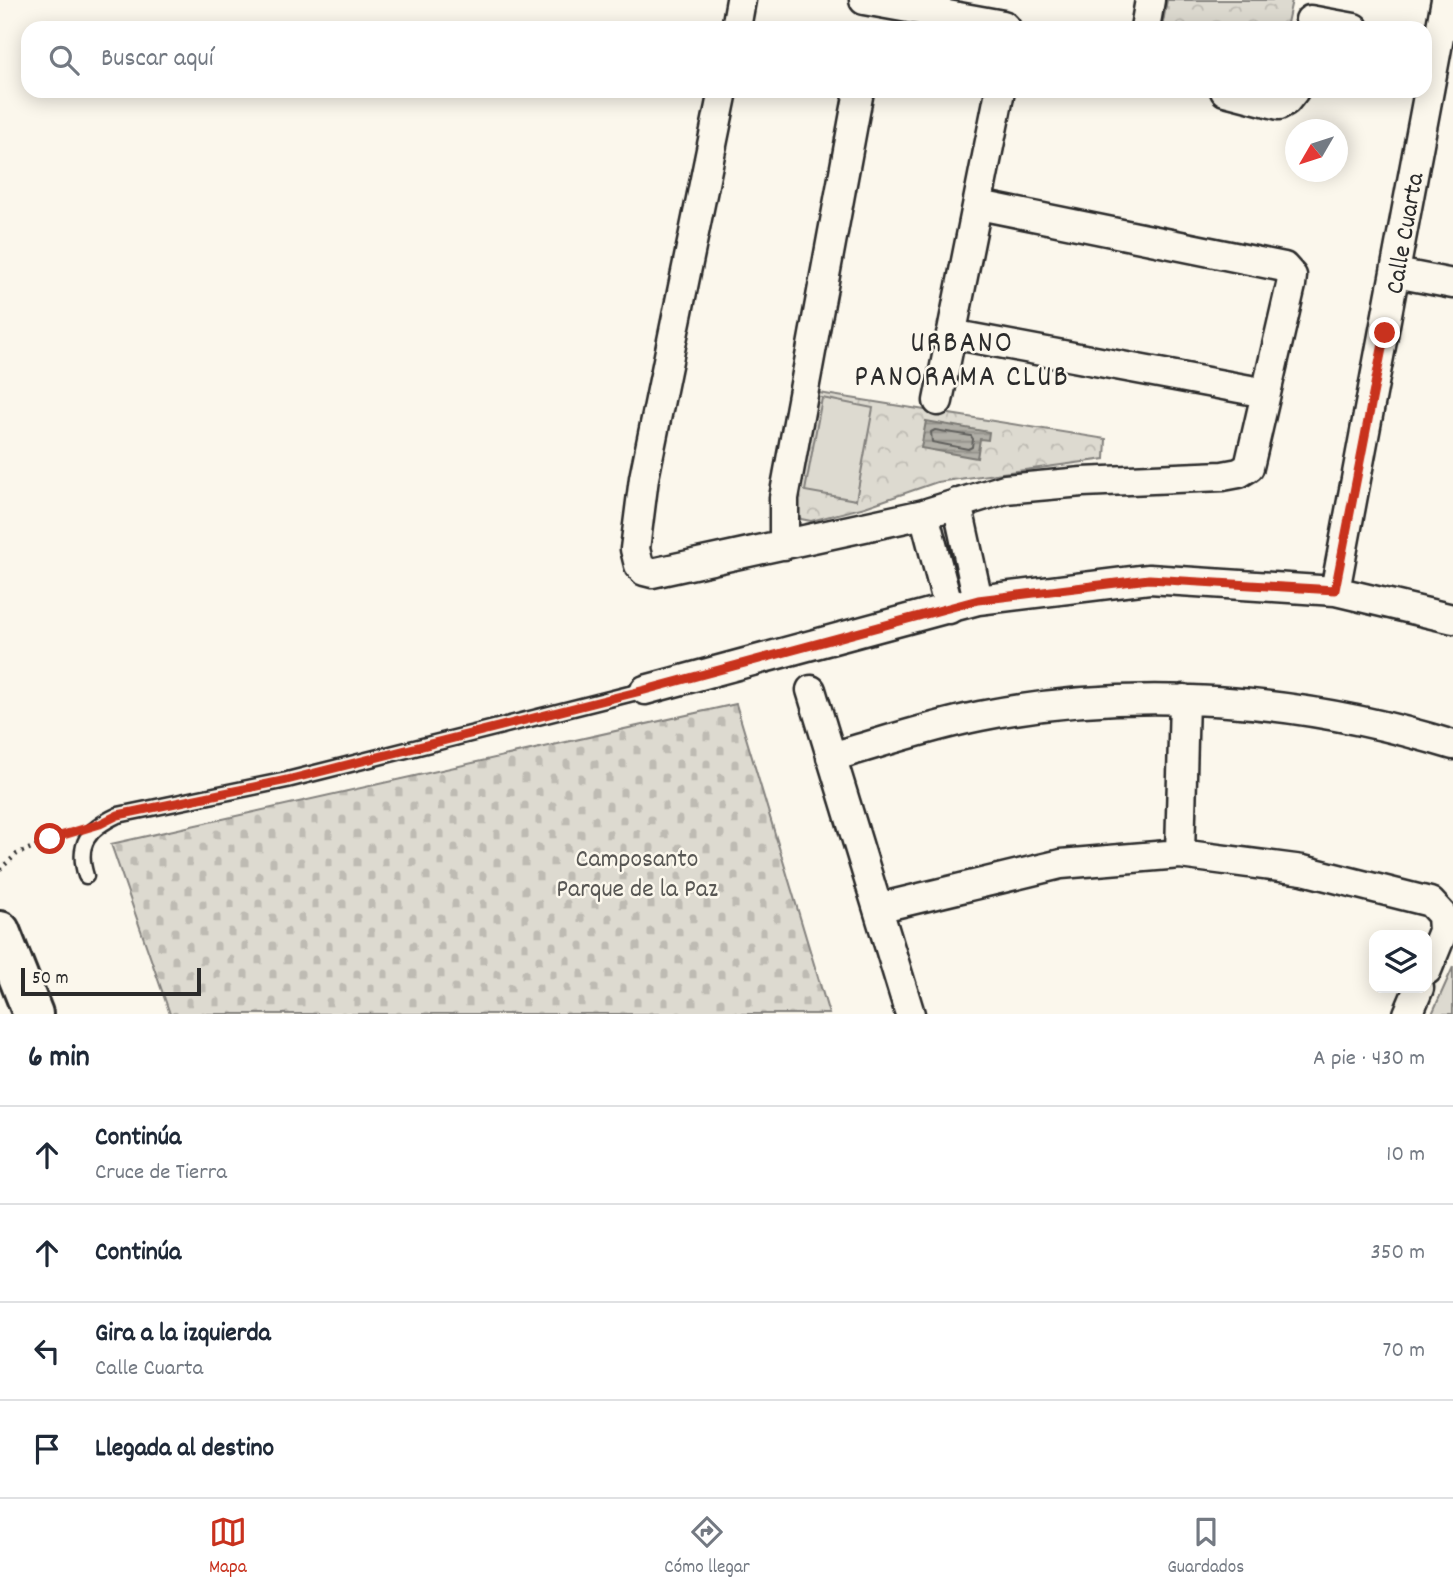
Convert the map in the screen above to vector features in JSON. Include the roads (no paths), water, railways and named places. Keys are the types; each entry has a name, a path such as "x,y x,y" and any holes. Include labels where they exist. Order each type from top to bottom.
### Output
{"highway":[{"path":"0,931 33,1014"}],"street":[{"path":"737,21 741,0"},
{"path":"1146,21 1150,0"},
{"name":"Calle Cuarta","path":"1432,40 1446,0"},
{"path":"870,10 968,21"},
{"path":"1310,16 1328,21"},
{"path":"722,98 644,478 635,549 639,565 644,571 652,573 924,514 1005,489 1082,482 1223,476 1239,473 1250,467 1292,276 1284,267 979,205"},
{"path":"784,545 784,498 858,98"},
{"path":"938,401 999,98"},
{"path":"1252,98 1279,105 1288,98"},
{"name":"Calle Cuarta","path":"1335,590 1396,273 1423,98"},
{"path":"1396,273 1453,284"},
{"path":"951,334 1266,393"},
{"path":"957,503 978,600"},
{"path":"924,514 949,609"},
{"path":"645,690 978,600 1149,579 1335,590 1453,618"},
{"path":"811,690 910,1014"},
{"path":"831,757 979,716 1069,702 1184,699 1298,709 1426,736 1453,745"},
{"path":"1180,854 1184,699"},
{"path":"878,908 1061,864 1180,854 1303,870 1430,902 1442,915 1443,931 1432,958"},
{"path":"1408,1014 1417,993"}],"lane":[{"path":"86,876 81,860 83,846 100,824 118,815 287,780 645,690"}],"water":[{"path":"926,421 989,432 988,440 980,439 977,458 921,448"}],"district":[{"name":"URBANO PANORAMA CLUB","path":"962,358"}],"park label":[{"name":"Camposanto Parque de la Paz","path":"637,872"}]}
